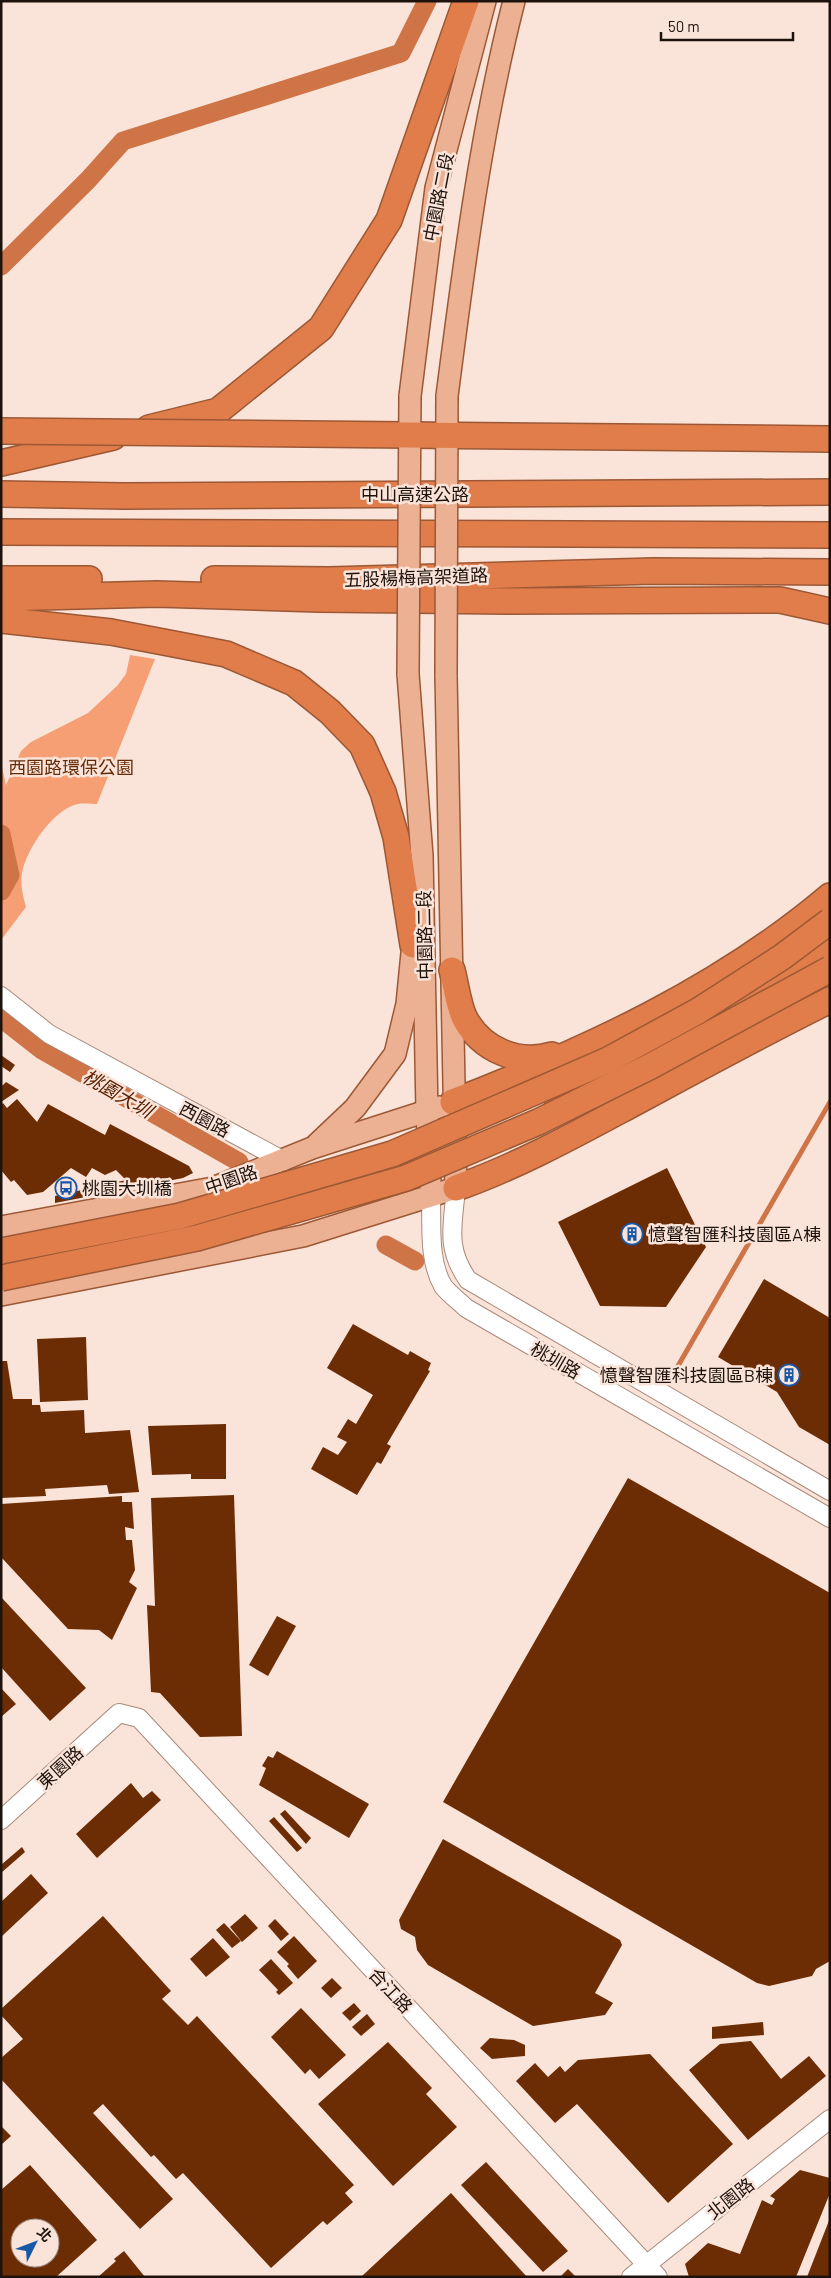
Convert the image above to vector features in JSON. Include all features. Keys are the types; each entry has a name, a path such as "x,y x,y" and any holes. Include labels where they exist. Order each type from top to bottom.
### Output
{"highway":[{"path":"1,463 218,412 321,328 389,220 466,1"},
{"path":"1,431 830,439"},
{"name":"中山高速公路","path":"1,494 134,496 830,492"},
{"path":"1,532 830,535"},
{"name":"五股楊梅高架道路","path":"1,579 329,580 653,570 830,572"},
{"path":"1,598 157,594 498,601 780,600 830,611"},
{"path":"1,620 110,632 226,654 294,683 309,694 330,712 362,745 383,792 396,837 413,945"},
{"path":"714,980 778,937 830,896"},
{"path":"1,1251 180,1216 392,1154 608,1060 698,1011 782,957 830,920"},
{"path":"453,1102 526,1074 597,1042 714,980 830,933"},
{"path":"456,1148 585,1085 678,1035 830,947"},
{"path":"1,1278 197,1238 406,1178 538,1122 651,1066 830,969"},
{"path":"452,970 464,1018 477,1036 491,1048 515,1058 544,1058 597,1042"},
{"path":"745,1042 830,982"},
{"path":"456,1188 559,1143 745,1042 830,1000"}],"main road":[{"name":"中園路二段","path":"431,1196 427,1112 422,856 408,674 410,396 436,188 485,1"},
{"name":"中園路二段","path":"456,1188 446,675 446,396 496,71 514,1"},
{"path":"312,1148 355,1108 395,1054 407,1004 413,945 423,894"},
{"name":"中園路","path":"1,1227 212,1188 284,1161 312,1148 453,1102"},
{"path":"104,1275 279,1205 429,1155 456,1148"},
{"path":"1,1295 303,1236 456,1188"}],"street":[{"name":"西園路","path":"1,996 49,1034 284,1161"},
{"name":"桃圳路","path":"456,1188 452,1249 457,1264 468,1280 830,1491"},
{"name":"桃圳路","path":"431,1196 433,1254 437,1272 444,1287 466,1308 830,1518"},
{"name":"東園路","path":"1,1820 119,1713"},
{"name":"合江路","path":"119,1713 139,1718 652,2271"},
{"name":"北園路","path":"631,2277 652,2271 830,2119"}],"green space":[{"name":"西園路環保公園","path":"130,655 155,659 97,804 78,804 69,807 50,822 42,832 29,853 21,877 26,907 1,940 1,763 6,785 21,751 31,742 88,713 117,686 126,674"}],"building":[{"path":"1,1055 15,1065 10,1072 1,1066"},
{"path":"6,1082 19,1090 1,1102 1,1087"},
{"path":"17,1099 37,1122 48,1104 105,1135 110,1124 189,1166 193,1173 183,1178 55,1203 55,1196 126,1180 116,1170 105,1175 92,1168 86,1177 71,1168 43,1192 27,1195 14,1180 11,1182 1,1170 1,1105 3,1103 7,1108"},
{"name":"憶聲智匯科技園區A棟","path":"667,1168 706,1247 666,1307 600,1306 558,1222"},
{"name":"憶聲智匯科技園區B棟","path":"764,1279 830,1318 830,1445 799,1427 777,1392 718,1357"},
{"path":"353,1324 408,1355 410,1351 431,1363 428,1370 430,1371 387,1444 391,1446 381,1464 377,1462 357,1495 311,1469 323,1447 338,1455 347,1442 337,1437 348,1419 356,1424 373,1395 327,1368"},
{"path":"86,1337 88,1400 40,1402 37,1339"},
{"path":"1,1361 7,1361 13,1399 32,1399 32,1405 40,1405 41,1412 84,1410 85,1433 130,1430 139,1492 109,1494 107,1485 45,1489 46,1496 1,1498"},
{"path":"226,1424 226,1479 191,1479 191,1474 152,1475 148,1426"},
{"path":"628,1478 830,1593 830,1961 816,1969 812,1976 769,1986 757,1983 443,1802"},
{"path":"234,1495 242,1736 200,1737 160,1693 151,1692 147,1605 155,1606 151,1498"},
{"path":"122,1496 122,1502 132,1502 134,1529 125,1527 126,1540 132,1540 135,1570 129,1582 137,1588 112,1640 99,1630 68,1629 1,1557 1,1504"},
{"path":"1,1597 86,1688 50,1721 1,1667"},
{"path":"277,1616 296,1626 268,1676 249,1665"},
{"path":"1,1688 16,1704 1,1717"},
{"path":"277,1751 369,1804 349,1838 259,1785 266,1768 262,1766 268,1756 273,1758"},
{"path":"131,1783 143,1798 152,1791 161,1800 97,1858 76,1834"},
{"path":"285,1810 311,1838 306,1844 280,1814"},
{"path":"274,1817 302,1848 297,1852 269,1821"},
{"path":"443,1839 620,1940 622,1945 595,1993 613,2003 605,2015 533,2026 428,1965 417,1950 415,1937 401,1929 399,1920"},
{"path":"22,1847 25,1852 1,1873 1,1865"},
{"path":"31,1874 48,1893 1,1937 1,1902"},
{"path":"245,1914 258,1928 242,1942 230,1927"},
{"path":"103,1916 171,1991 162,1999 188,2025 197,2016 354,2185 345,2193 353,2202 327,2225 323,2221 271,2268 183,2173 176,2179 154,2155 151,2157 103,2104 93,2113 173,2199 140,2229 1,2079 1,2058 23,2039 1,2015 1,2009"},
{"path":"275,1919 289,1934 281,1941 268,1926"},
{"path":"224,1923 241,1941 232,1948 216,1930"},
{"path":"294,1936 317,1961 298,1979 287,1966 289,1964 277,1952"},
{"path":"213,1938 230,1957 206,1977 190,1959"},
{"path":"271,1959 293,1983 279,1995 276,1992 278,1990 259,1970"},
{"path":"332,1978 342,1988 331,1998 321,1988"},
{"path":"354,2003 361,2011 350,2021 342,2013"},
{"path":"301,2008 346,2055 319,2079 310,2069 305,2074 271,2037"},
{"path":"367,2014 375,2024 361,2036 352,2027"},
{"path":"763,2022 764,2035 712,2039 712,2027"},
{"path":"490,2038 514,2040 525,2045 525,2056 492,2059 480,2048"},
{"path":"751,2041 781,2079 809,2056 826,2076 748,2140 689,2070 720,2044"},
{"path":"388,2042 432,2088 426,2094 457,2127 393,2186 318,2104"},
{"path":"650,2054 733,2144 668,2203 577,2104 555,2123 516,2081 535,2063 548,2077 560,2066 565,2072 578,2060"},
{"path":"1,2126 11,2136 1,2145"},
{"path":"486,2162 568,2251 543,2272 461,2185"},
{"path":"30,2165 97,2240 56,2277 1,2277 1,2190"},
{"path":"800,2170 830,2178 830,2193 796,2277 689,2277 685,2264 708,2243 740,2254 762,2200 772,2205 775,2199 770,2196"},
{"path":"451,2193 527,2277 361,2277"},
{"path":"830,2218 830,2277 807,2277"},
{"path":"124,2251 145,2277 98,2277 116,2261 114,2259"},
{"path":"568,2269 576,2277 560,2277"}],"waterway":[{"path":"1,266 88,180 123,141 401,53 427,1"},
{"path":"1,834 10,875 1,891"},
{"name":"桃園大圳","path":"1,1018 42,1050 239,1162"},
{"path":"667,1385 830,1102"},
{"name":"桃園大圳","path":"386,1245 415,1261"}],"place":[{"name":"桃園大圳橋","path":"66,1188"},
{"name":"憶聲智匯科技園區A棟","path":"632,1234"},
{"name":"憶聲智匯科技園區B棟","path":"789,1375"}]}
